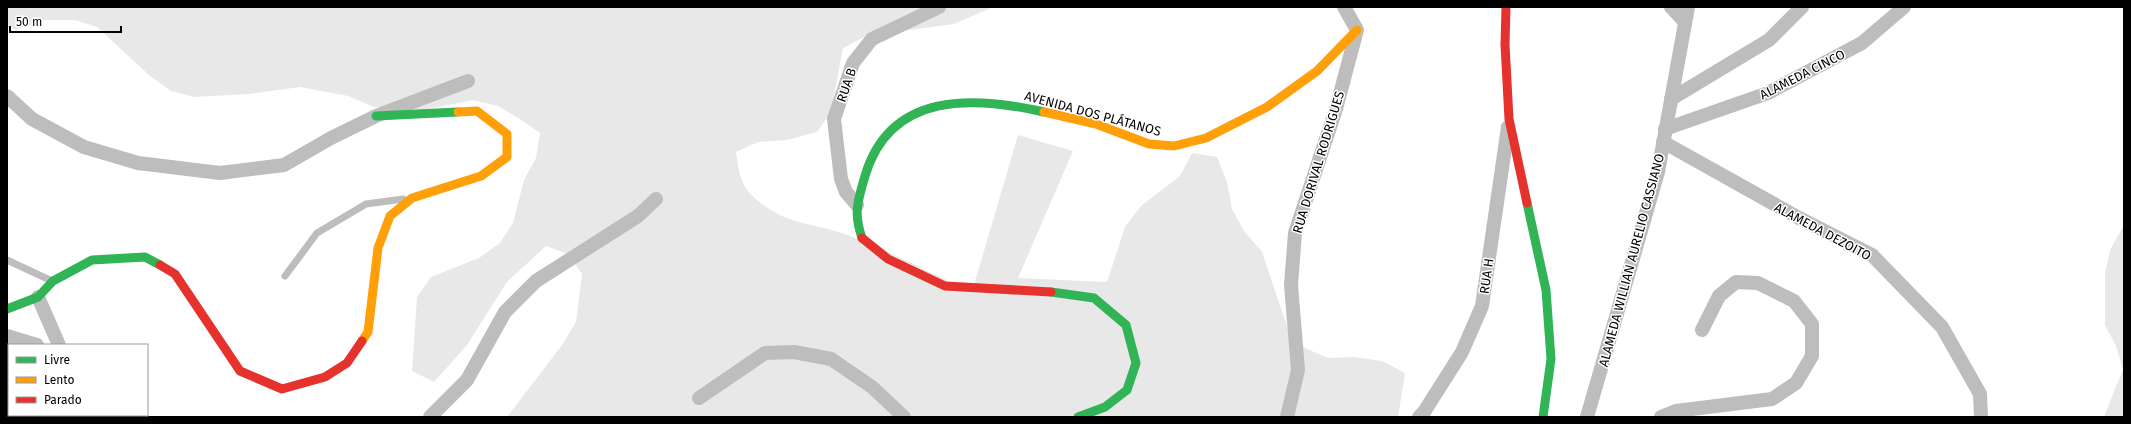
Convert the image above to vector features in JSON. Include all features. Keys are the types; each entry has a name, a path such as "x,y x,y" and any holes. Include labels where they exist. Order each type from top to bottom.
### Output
{"street":[{"name":"RUA B","path":"857,205 846,192 841,179 834,119 853,63 872,39 939,7"},
{"path":"1344,7 1357,30"},
{"path":"1506,7 1505,45 1509,119 1546,290 1551,359 1543,417"},
{"path":"1671,7 1685,22"},
{"name":"ALAMEDA WILLIAN AURELIO CASSIANO","path":"1587,417 1658,172 1688,7"},
{"path":"1671,99 1769,40 1802,7"},
{"name":"ALAMEDA CINCO","path":"1664,135 1768,93 1862,43 1904,7"},
{"name":"AVENIDA DOS PLÁTANOS","path":"1078,417 1105,407 1127,390 1136,363 1126,325 1094,298 1042,291 945,286 888,260 862,239 856,222 857,205 871,157 889,132 905,118 928,108 972,102 1009,104 1102,126 1149,144 1174,146 1206,138 1267,108 1317,71 1357,30"},
{"name":"RUA DORIVAL RODRIGUES","path":"1286,417 1298,370 1291,285 1295,233 1336,108 1357,30"},
{"path":"7,96 32,119 84,147 138,163 220,173 284,165 331,138 376,116 468,81"},
{"path":"7,309 38,297 53,281 92,260 145,256 175,274 240,371 282,389 325,377 347,363 368,332 378,248 390,216 412,198 481,176 507,157 507,134 477,111 376,116"},
{"name":"RUA H","path":"1419,417 1424,412 1462,352 1482,306 1509,119"},
{"name":"ALAMEDA DEZOITO","path":"1664,135 1799,218 1872,256 1942,327 1980,394 1981,417"},
{"path":"430,417 467,380 505,312 536,281 638,216 656,199"},
{"path":"1661,417 1676,411 1772,399 1796,384 1812,356 1812,324 1794,301 1758,282 1736,282 1719,296 1702,330"},
{"path":"38,297 59,344"},
{"path":"7,336 34,344"},
{"path":"700,398 765,353 794,352 831,359 872,387 904,417"}],"lane":[{"path":"285,276 317,233 366,204 412,198"},
{"path":"7,260 53,281"}],"shaded area":[{"path":"7,7 993,7 954,24 866,36 843,48 831,112 817,132 787,140 758,142 736,152 741,178 751,195 769,209 791,220 850,236 972,292 1018,135 1073,151 1018,278 1107,282 1125,227 1141,206 1180,176 1192,153 1217,157 1227,182 1232,209 1244,231 1262,252 1288,329 1305,348 1328,358 1354,357 1382,361 1405,373 1398,417 507,417 562,345 576,322 582,274 568,254 546,246 507,282 467,345 434,382 412,371 417,297 431,277 479,258 500,243 513,223 524,180 536,158 540,133 498,106 473,100 423,110 374,107 348,96 300,87 249,94 194,97 171,91 150,76 97,27 75,20 42,20 15,30 7,23"},
{"path":"2124,225 2124,417 2104,417 2123,369 2116,346 2105,325 2105,274 2110,250"}],"traffic: fast":[{"path":"862,238 857,214 865,176 877,148 894,128 914,114 938,106 963,103 990,103 1044,112"},
{"path":"376,116 458,112"},
{"path":"1527,203 1546,290 1551,359 1543,417"},
{"path":"7,309 38,297 53,281 92,260 145,257 160,265"},
{"path":"1051,292 1094,298 1126,325 1136,363 1127,390 1105,407 1078,417"}],"traffic: slow":[{"path":"1044,112 1096,124 1149,144 1174,146 1206,138 1267,107 1317,71 1357,30"},
{"path":"362,341 368,332 378,248 390,216 412,198 481,176 507,157 507,134 477,111 458,112"}],"traffic: jam":[{"path":"1506,7 1505,45 1509,119 1527,203"},
{"path":"862,238 888,259 945,286 1051,292"},
{"path":"160,265 175,274 240,371 282,389 325,377 347,363 362,341"}]}
